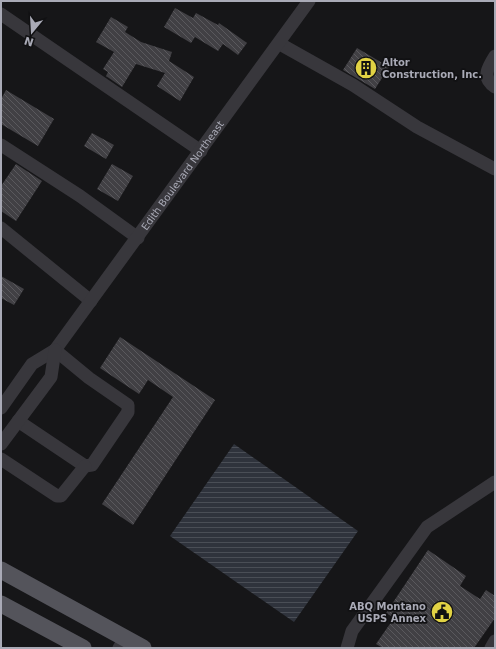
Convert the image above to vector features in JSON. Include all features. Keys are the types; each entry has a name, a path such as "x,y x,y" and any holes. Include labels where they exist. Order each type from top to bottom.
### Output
{"main road":[{"path":"1,570 122,643 143,648"},
{"path":"1,604 83,648"}],"street":[{"name":"Edith Boulevard Northeast","path":"1,408 32,364 55,350 280,44 309,1"},
{"path":"1,14 201,151"},
{"path":"280,44 353,85 417,127 495,168"},
{"path":"495,56 486,69 487,78 490,84 495,87"},
{"path":"1,145 80,196 138,238"},
{"path":"1,228 91,301"},
{"name":"Edith Boulevard Northeast","path":"1,444 51,377 55,350"},
{"path":"18,421 85,466 92,465 128,412 128,405 89,378 55,350"},
{"path":"1,459 57,496 61,496 85,466"},
{"path":"347,648 352,631 427,527 495,482"},
{"path":"491,648 495,642"}],"shaded area":[{"path":"234,444 358,531 294,622 170,536"}],"building":[{"path":"175,8 193,18 196,13 218,25 219,23 247,43 238,55 223,44 218,51 195,37 191,43 164,27"},
{"path":"111,17 128,27 125,32 141,42 172,52 169,61 194,77 180,101 157,86 165,73 136,64 122,87 106,76 108,72 103,69 114,52 96,42"},
{"name":"Altor Construction, Inc.","path":"357,48 389,67 375,89 343,70"},
{"path":"6,90 54,119 38,146 1,124 1,99"},
{"path":"92,133 114,145 106,159 84,146"},
{"path":"16,164 42,181 16,221 1,211 1,186"},
{"path":"112,164 133,176 118,201 97,189"},
{"path":"1,276 24,289 14,305 1,298"},
{"path":"120,337 215,400 133,525 102,504 173,397 148,380 139,394 100,368"},
{"name":"ABQ Montano USPS Annex","path":"428,550 466,576 460,586 480,599 486,590 495,596 495,618 474,648 383,648 376,644 394,618 386,613"}],"place":[{"name":"Altor Construction, Inc.","path":"366,68"},
{"name":"ABQ Montano USPS Annex","path":"442,612"}]}
